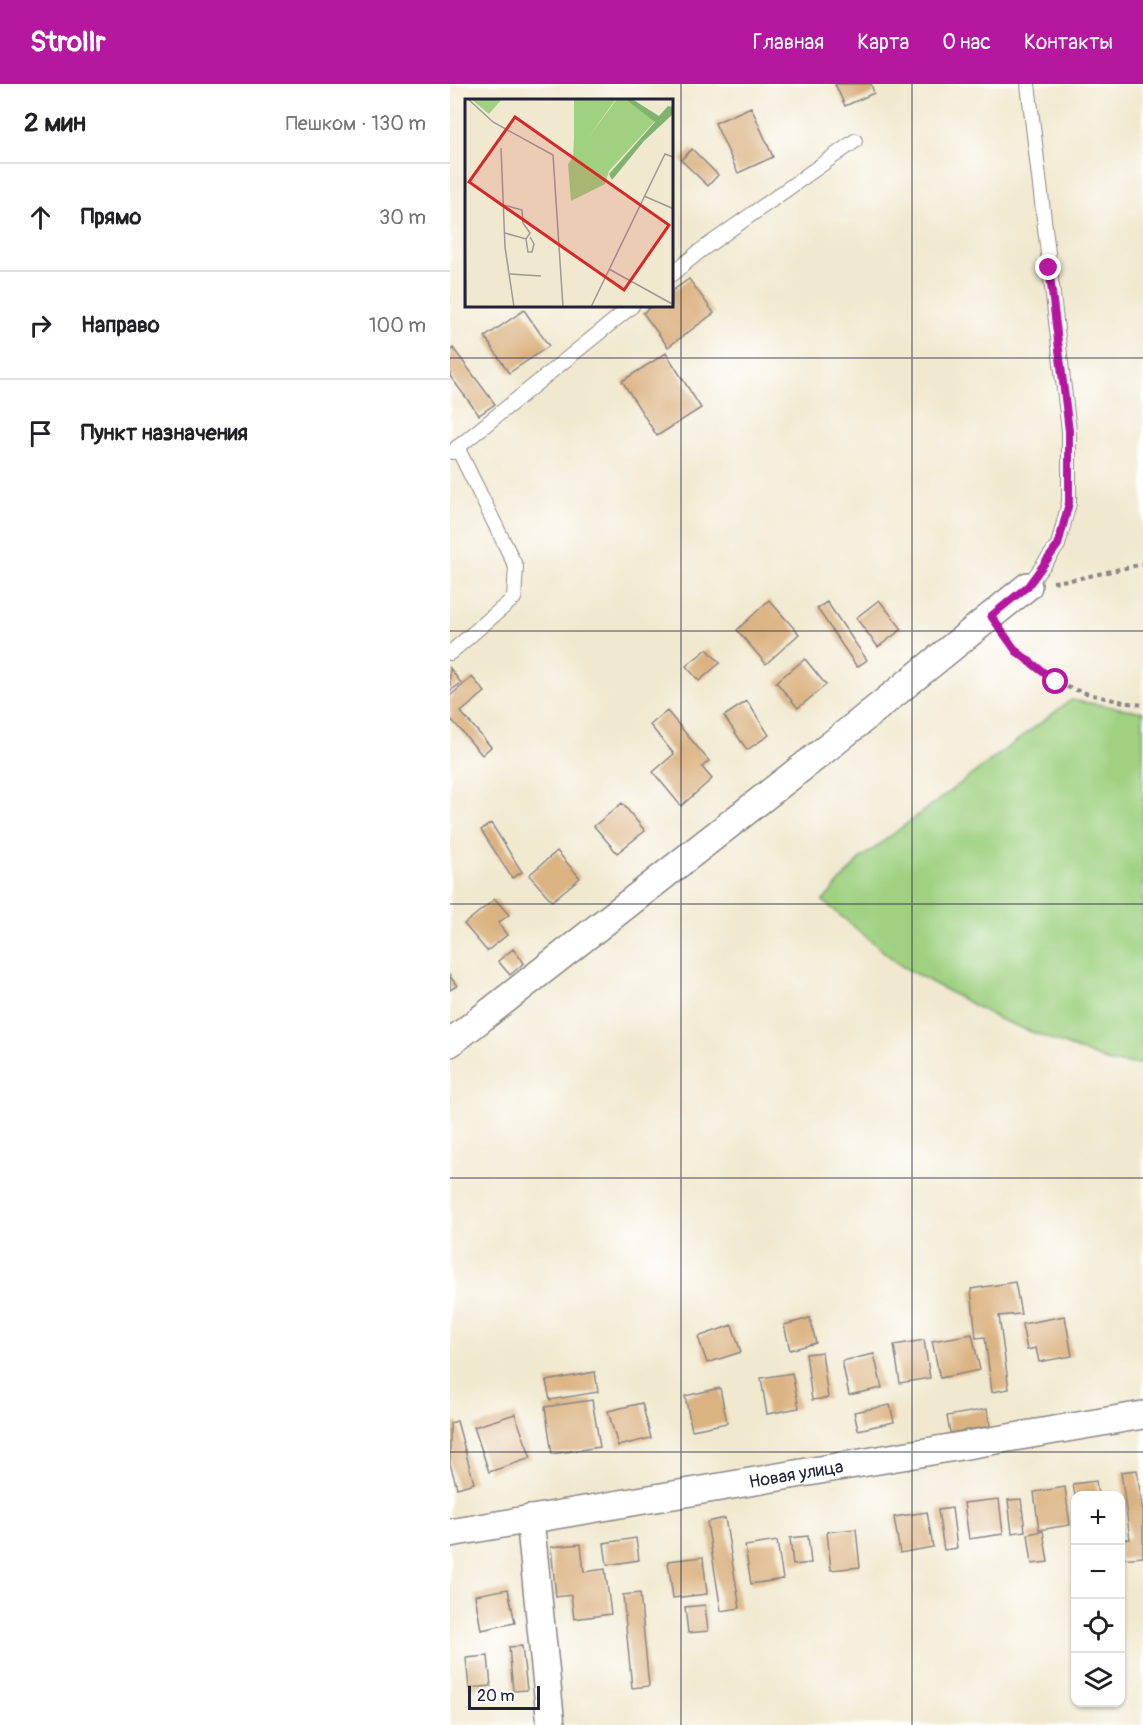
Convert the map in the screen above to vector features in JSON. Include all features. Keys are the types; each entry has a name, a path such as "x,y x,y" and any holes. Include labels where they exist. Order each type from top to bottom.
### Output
{"street":[{"path":"450,1043 836,741 1028,586"},
{"name":"Новая улица","path":"450,1533 1143,1415"},
{"path":"530,1519 551,1725"}],"lane":[{"path":"1028,84 1069,431 1069,503 1058,545 1028,586"},
{"path":"674,272 700,251 855,141"},
{"path":"450,653 514,598 516,567 454,450 630,308"}],"path":[{"path":"1028,586 1076,579 1143,564"},
{"path":"991,616 1016,651 1056,682 1123,702 1143,705"}],"green space":[{"path":"1071,700 1143,712 1143,1064 1112,1063 1001,1020 901,966 823,901 860,859"}],"building":[{"path":"835,84 871,84 874,93 845,106"},
{"path":"751,107 773,157 738,173 715,123"},
{"path":"692,149 718,175 708,186 681,160"},
{"path":"689,279 714,313 668,347 643,313 649,308 674,308 674,290"},
{"path":"524,310 549,346 509,373 485,337"},
{"path":"453,348 495,404 479,415 450,376 450,351"},
{"path":"666,353 701,408 657,436 622,381"},
{"path":"769,600 799,634 766,664 737,630"},
{"path":"879,600 902,629 878,647 856,618"},
{"path":"827,602 867,660 857,667 817,608"},
{"path":"707,649 720,663 699,681 686,666"},
{"path":"805,659 826,685 798,708 776,682"},
{"path":"450,668 461,683 450,691"},
{"path":"472,677 485,692 461,712 491,747 482,755 452,720 450,722 450,696"},
{"path":"747,701 769,735 747,750 724,716"},
{"path":"667,711 709,761 702,767 712,779 681,806 653,772 674,754 650,725"},
{"path":"622,803 645,831 617,853 594,826"},
{"path":"491,823 522,872 512,878 481,830"},
{"path":"557,851 580,878 552,901 529,875"},
{"path":"495,899 509,915 498,923 507,935 487,951 464,924"},
{"path":"513,949 524,963 510,975 498,961"},
{"path":"450,976 457,986 450,990"},
{"path":"1015,1282 1021,1314 999,1316 1009,1389 992,1392 985,1337 976,1338 971,1289"},
{"path":"1065,1316 1072,1356 1039,1362 1036,1348 1027,1350 1022,1324"},
{"path":"810,1318 816,1343 790,1350 784,1325"},
{"path":"732,1325 741,1352 707,1363 698,1337"},
{"path":"972,1334 980,1370 940,1378 932,1341"},
{"path":"924,1340 930,1378 900,1383 894,1345"},
{"path":"822,1352 828,1398 812,1400 806,1354"},
{"path":"874,1354 882,1388 849,1395 842,1361"},
{"path":"595,1372 598,1392 550,1400 546,1381"},
{"path":"792,1373 799,1408 767,1414 761,1378"},
{"path":"720,1388 727,1423 692,1430 685,1396"},
{"path":"592,1400 600,1447 552,1454 545,1407"},
{"path":"642,1403 651,1438 618,1446 608,1411"},
{"path":"890,1405 894,1422 858,1430 854,1412"},
{"path":"987,1409 990,1426 950,1433 947,1416"},
{"path":"515,1414 531,1458 489,1472 474,1427"},
{"path":"457,1421 474,1483 457,1488 450,1464 450,1423"},
{"path":"1137,1470 1143,1514 1143,1557 1125,1559 1125,1540 1130,1539 1121,1472"},
{"path":"1096,1481 1097,1491 1074,1491 1073,1484"},
{"path":"1065,1487 1070,1525 1039,1530 1034,1492"},
{"path":"999,1499 1003,1534 969,1539 964,1503"},
{"path":"1021,1499 1025,1531 1012,1533 1008,1500"},
{"path":"952,1508 957,1548 944,1550 938,1510"},
{"path":"927,1512 933,1547 900,1553 894,1517"},
{"path":"725,1518 740,1608 721,1611 707,1522"},
{"path":"856,1529 860,1567 831,1570 827,1532"},
{"path":"1043,1531 1048,1562 1032,1564 1028,1534"},
{"path":"808,1536 811,1563 793,1565 790,1538"},
{"path":"636,1538 639,1560 607,1565 604,1543"},
{"path":"777,1541 783,1579 751,1584 745,1546"},
{"path":"581,1544 584,1572 605,1569 611,1614 574,1619 571,1595 556,1597 551,1547"},
{"path":"703,1557 707,1594 673,1598 668,1561"},
{"path":"508,1589 515,1623 481,1630 475,1595"},
{"path":"640,1593 649,1686 632,1688 623,1595"},
{"path":"705,1605 708,1631 688,1633 685,1607"},
{"path":"522,1646 527,1690 513,1691 509,1647"},
{"path":"488,1656 491,1686 469,1688 466,1658"}],"route":[{"path":"1049,268 1069,431 1069,503 1058,545 1028,586 991,616 1016,651 1056,682"}]}
